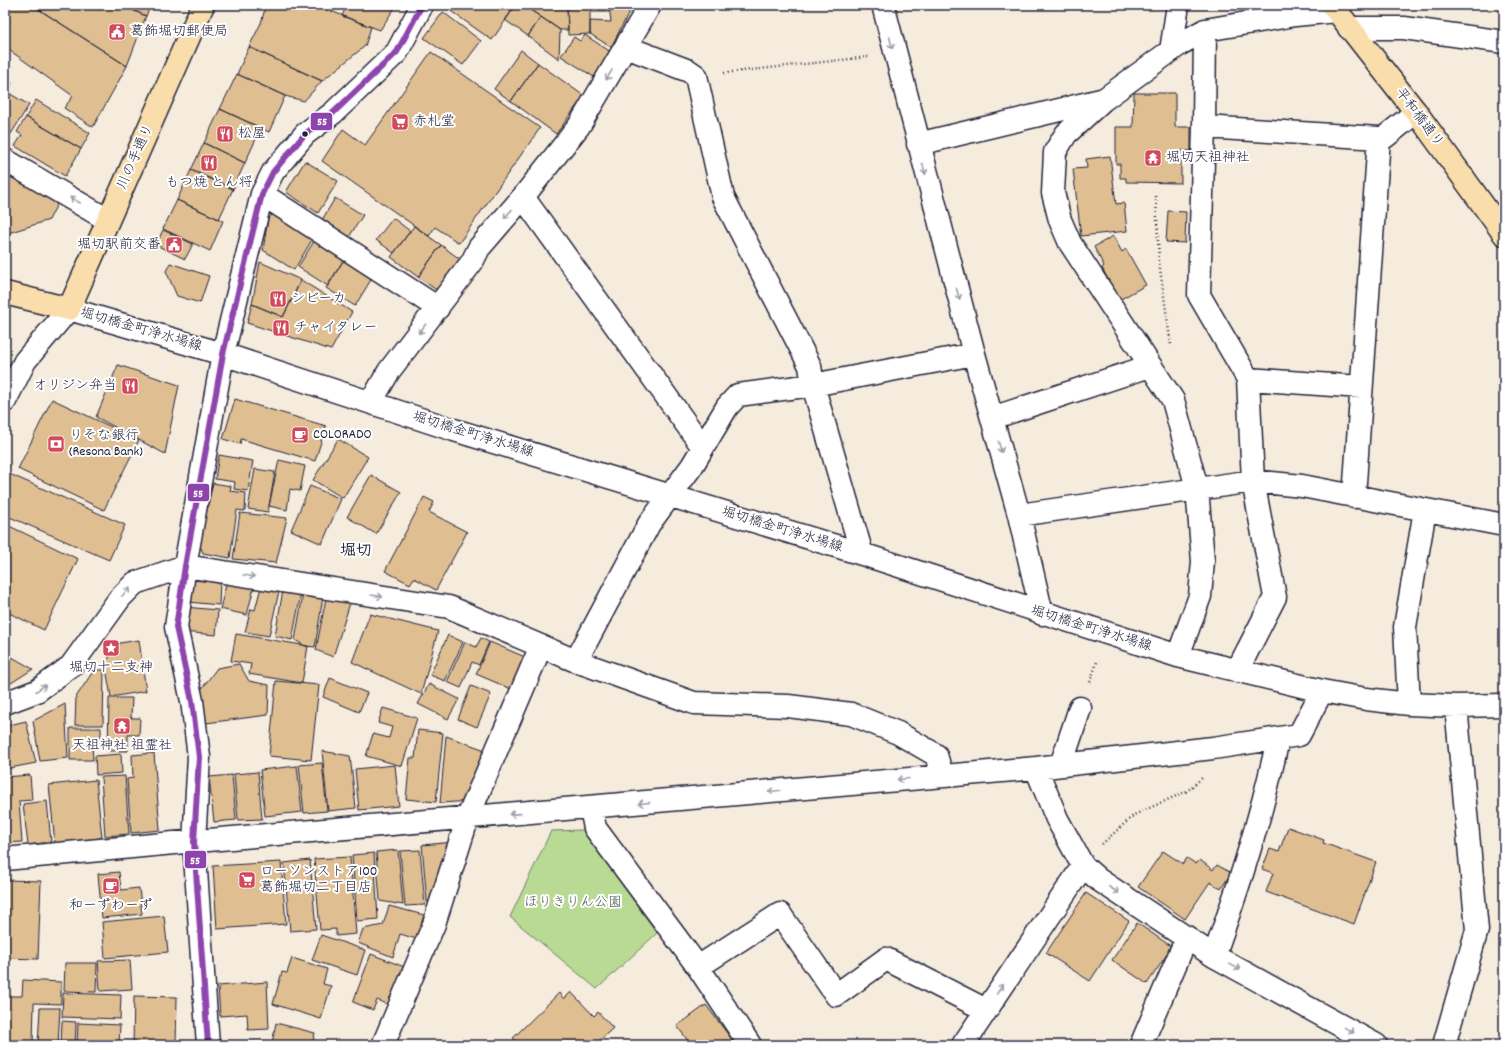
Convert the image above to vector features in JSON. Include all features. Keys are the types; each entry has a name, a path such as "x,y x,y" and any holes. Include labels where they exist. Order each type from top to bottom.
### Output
{"main road":[{"name":"川の手通り","path":"69,309 203,5"},
{"name":"平和橋通り","path":"1334,8 1416,112 1504,234"},
{"path":"5,293 69,309"}],"street":[{"path":"208,1045 194,842 199,757 192,702 176,627 184,566 223,354 262,194 273,172 305,134 333,113 397,52 422,5"},
{"path":"371,402 389,371 472,262 479,248 523,197 579,126 650,5"},
{"path":"883,5 894,54 974,354 1019,515 1042,614"},
{"path":"1171,51 1178,5"},
{"path":"1178,656 1200,596 1204,561 1197,488 1173,400 1070,243 1060,220 1053,193 1055,152 1066,134 1103,100 1171,51 1205,30 1334,8"},
{"path":"1349,28 1404,28 1504,42"},
{"path":"1205,30 1199,295 1248,379 1252,481 1275,597 1237,671"},
{"path":"626,47 689,71 696,76 723,197 810,366 813,385 862,554"},
{"path":"918,144 1103,100"},
{"path":"1204,127 1379,138 1385,137 1416,112"},
{"path":"1354,497 1379,138"},
{"path":"5,160 108,220"},
{"path":"262,194 438,308"},
{"path":"523,197 702,446"},
{"path":"5,401 25,361 69,309"},
{"name":"堀切橋金町浄水場線","path":"69,309 223,354 454,430 862,554 1042,614 1178,656 1322,691 1409,704 1456,706 1504,705"},
{"path":"576,661 642,536 692,466 702,446 727,407 738,395 813,385 974,354"},
{"path":"992,418 1150,366"},
{"path":"1248,379 1361,387"},
{"path":"1019,515 1252,481 1302,486 1504,525"},
{"path":"1409,704 1405,627 1425,510"},
{"path":"5,703 37,691 71,666 120,598 136,583 184,566 449,607 576,661 694,703 788,706 851,714 898,733 936,755 942,775"},
{"path":"383,1045 434,924 468,818 541,646"},
{"path":"5,859 591,808 942,775 1036,768 1213,748 1299,735 1322,691"},
{"path":"1444,1045 1477,930 1456,706"},
{"path":"1061,765 1080,708"},
{"path":"1214,956 1247,863 1268,790 1278,739"},
{"path":"1036,768 1057,819 1083,866 1099,880 1214,956 1376,1045"},
{"path":"591,808 595,828 698,967 750,1045"},
{"path":"963,1045 1083,866"},
{"path":"698,967 780,914 836,995 886,959 986,1010"},
{"path":"1141,1045 1187,937"}],"path":[{"path":"696,76 894,54"},
{"path":"1156,196 1159,262 1172,348"},
{"path":"1083,866 1098,848 1134,815 1187,791 1204,777 1213,748"}],"green space":[{"name":"ほりきりん公園","path":"583,830 657,933 597,989 510,917 551,831"}],"building":[{"path":"5,5 32,5 127,66 93,127 64,108 73,96 5,47"},
{"path":"32,5 121,5 146,16 127,66"},
{"path":"121,5 151,5 146,16"},
{"path":"266,5 316,5 371,27 365,46 322,81 249,47 261,23"},
{"path":"347,5 396,6 380,30 342,16"},
{"path":"446,5 516,5 492,40 445,7"},
{"path":"516,5 523,5 541,17 528,36 505,20"},
{"path":"523,5 567,5 568,30 560,30"},
{"path":"567,5 609,5 609,12 590,12 590,34 568,35"},
{"path":"609,5 633,5 611,47 590,34 590,21 611,22"},
{"path":"443,12 481,41 463,65 424,38"},
{"path":"541,17 560,30 559,59 528,36"},
{"path":"585,35 614,54 597,79 561,56 574,37 580,41"},
{"path":"249,47 322,81 304,101 285,96 237,74"},
{"path":"521,50 538,63 511,101 494,89"},
{"path":"431,52 540,128 459,243 435,227 429,236 322,161 343,129 365,145"},
{"path":"538,63 584,96 556,134 511,101"},
{"path":"237,74 285,96 269,132 220,109"},
{"path":"5,79 12,83 7,92 29,105 11,134 5,130"},
{"path":"1134,93 1175,93 1175,127 1191,127 1191,151 1181,151 1181,183 1126,182 1126,178 1120,178 1120,164 1116,164 1116,127 1133,127"},
{"path":"36,100 90,133 81,149 26,117"},
{"path":"220,109 261,128 245,163 204,143"},
{"path":"26,117 81,149 65,176 15,146 22,135 17,132"},
{"path":"204,143 245,163 233,189 191,170"},
{"path":"1110,156 1116,204 1124,203 1127,231 1081,236 1073,169 1087,168 1086,159"},
{"path":"305,161 338,181 318,213 286,192"},
{"path":"191,170 233,189 219,219 177,200"},
{"path":"6,173 58,202 49,220 5,234"},
{"path":"335,198 363,215 349,237 322,220"},
{"path":"177,200 223,221 210,251 163,229"},
{"path":"1168,211 1186,212 1185,243 1166,242"},
{"path":"275,212 313,238 294,270 263,250 268,219"},
{"path":"393,218 410,231 394,253 376,240"},
{"path":"414,226 441,245 418,277 391,257"},
{"name":"堀切駅前交番","path":"163,230 193,244 185,259 156,245"},
{"path":"1113,236 1122,252 1126,249 1146,285 1119,300 1102,268 1104,266 1094,247"},
{"path":"316,238 346,256 328,286 298,267"},
{"path":"441,245 465,263 447,287 435,289 418,277"},
{"path":"346,256 375,273 355,306 326,288"},
{"path":"260,262 301,280 283,317 252,304"},
{"path":"170,263 209,276 200,303 177,296 166,271"},
{"path":"301,280 352,312 331,350 247,323 252,304 283,317"},
{"path":"118,365 179,385 165,454 96,417"},
{"path":"52,399 139,440 104,510 18,469"},
{"path":"235,399 326,426 315,461 241,439 240,444 223,439"},
{"path":"338,439 368,457 343,498 313,480"},
{"path":"219,455 253,461 248,491 234,489 235,482 215,479"},
{"path":"279,460 305,466 300,491 290,489 287,510 269,506"},
{"path":"255,469 275,472 268,512 248,509"},
{"path":"5,472 125,525 109,560 5,515"},
{"path":"371,475 401,492 376,534 347,517"},
{"path":"213,483 231,486 230,491 246,493 245,511 237,510 230,558 203,553 199,543"},
{"path":"310,486 341,499 322,544 291,530"},
{"path":"424,497 434,502 429,512 467,532 436,590 414,578 410,584 385,571"},
{"path":"240,513 287,518 276,563 233,559"},
{"path":"5,524 78,559 44,630 5,611"},
{"path":"190,580 220,582 219,605 188,602"},
{"path":"227,581 254,587 247,615 220,609"},
{"path":"261,587 279,591 269,636 245,632 251,609 255,610"},
{"path":"283,590 301,593 292,640 275,636"},
{"path":"303,594 323,597 315,647 305,646 295,640"},
{"path":"326,598 350,603 333,657 316,650"},
{"path":"184,607 218,610 216,635 182,632"},
{"path":"370,614 438,631 421,694 352,662"},
{"path":"236,634 308,646 302,683 249,674 251,664 231,661"},
{"path":"448,635 463,642 445,681 430,675"},
{"path":"481,638 489,642 479,665 472,662 461,688 447,682 465,642 476,647"},
{"path":"139,640 146,691 111,697 105,663 120,643"},
{"path":"490,642 532,660 518,692 476,674"},
{"path":"12,657 33,669 8,685 5,683 5,669"},
{"path":"239,664 249,681 269,685 268,715 206,723 201,690 217,668"},
{"path":"94,670 104,670 103,725 75,725 76,697"},
{"path":"330,678 367,693 359,712 323,697"},
{"path":"276,681 319,685 311,760 269,756"},
{"path":"429,684 459,699 448,719 418,704"},
{"path":"471,686 491,694 477,727 458,719"},
{"path":"109,698 132,698 131,718 140,718 139,735 128,735 128,751 108,751"},
{"path":"65,704 68,758 40,761 33,721"},
{"path":"383,708 417,718 402,766 366,756 373,734 389,738 392,727 378,723"},
{"path":"26,721 36,763 5,769 5,726"},
{"path":"70,728 101,728 101,746 92,746 93,760 70,760"},
{"path":"418,730 443,733 436,802 406,799 410,758 415,758"},
{"path":"446,736 491,752 472,801 440,803"},
{"path":"322,751 350,756 356,808 328,811"},
{"path":"154,753 160,830 131,833 127,779 133,778 132,755"},
{"path":"121,754 122,773 96,775 95,756"},
{"path":"322,763 327,811 304,813 299,765"},
{"path":"395,765 399,806 359,810 355,769"},
{"path":"297,766 302,812 265,816 260,770"},
{"path":"258,772 262,819 238,820 234,774"},
{"path":"30,775 32,800 19,801 22,842 5,843 5,777"},
{"path":"232,775 236,820 214,822 209,777"},
{"path":"125,776 129,834 105,836 101,777"},
{"path":"96,780 102,838 55,843 49,785"},
{"path":"47,801 51,842 28,845 23,804"},
{"path":"1288,827 1324,840 1323,843 1376,862 1354,924 1266,892 1273,873 1262,869 1270,849 1279,852"},
{"path":"454,842 436,903 427,902 422,845"},
{"path":"398,850 403,905 380,901 376,852"},
{"path":"420,850 425,905 405,906 400,851"},
{"path":"1163,851 1183,864 1187,858 1196,864 1200,860 1213,870 1217,865 1231,873 1221,889 1210,882 1185,919 1138,887"},
{"path":"374,853 378,919 357,921 352,855"},
{"path":"350,857 356,934 336,936 336,929 320,930 314,859"},
{"path":"310,860 316,929 290,931 284,863"},
{"path":"281,862 286,924 217,929 213,866"},
{"path":"119,872 121,890 139,888 142,914 102,918 98,874"},
{"path":"5,880 41,881 38,959 5,958"},
{"path":"1086,893 1129,921 1090,981 1046,953"},
{"path":"389,906 424,915 417,939 400,934 393,957 358,943 363,929 383,925"},
{"path":"164,916 168,952 105,958 102,922"},
{"path":"1137,923 1172,947 1147,984 1112,960"},
{"path":"321,935 365,950 357,975 312,960"},
{"path":"371,954 407,968 392,1006 377,1000 373,1010 353,1002"},
{"path":"292,958 327,969 323,984 331,986 321,1019 273,1004 282,972 287,973"},
{"path":"130,960 132,989 100,991 98,961"},
{"path":"65,963 97,963 96,992 64,991"},
{"path":"23,980 61,982 61,1004 34,1003 33,1045 5,1045 5,996 22,996"},
{"path":"267,982 269,1029 248,1030 247,1014 220,1016 218,986"},
{"path":"571,992 594,1016 598,1012 613,1028 595,1045 591,1045 586,1040 580,1045 520,1045 513,1038 559,993 564,999"},
{"path":"63,993 121,995 120,1019 62,1017"},
{"path":"134,996 177,997 176,1045 133,1045"},
{"path":"706,1005 736,1045 691,1045 677,1026"},
{"path":"40,1008 60,1008 58,1045 38,1045"},
{"path":"62,1021 76,1022 75,1045 61,1045"},
{"path":"78,1023 120,1025 119,1045 77,1045"},
{"path":"276,1023 315,1033 312,1045 280,1045 272,1043"}],"transit line":[{"name":"55","path":"208,1045 194,842 199,757 192,701 176,627 185,566 223,354 262,194 273,172 305,134 333,113 397,52 422,5"}],"place":[{"name":"葛飾堀切郵便局","path":"117,32"},
{"name":"赤札堂","path":"400,122"},
{"name":"松屋","path":"225,134"},
{"name":"堀切天祖神社","path":"1153,158"},
{"name":"もつ焼 とん将","path":"209,163"},
{"name":"堀切駅前交番","path":"174,245"},
{"name":"シビーカ","path":"278,299"},
{"name":"チャイタレー","path":"281,328"},
{"name":"オリジン弁当","path":"130,386"},
{"name":"COLORADO","path":"300,435"},
{"name":"りそな銀行 (Resona Bank)","path":"56,444"},
{"name":"堀切十二支神","path":"111,648"},
{"name":"天祖神社 祖霊社","path":"122,726"},
{"name":"ローソンストア100 葛飾堀切二丁目店","path":"247,880"},
{"name":"和ーずわーず","path":"111,886"}],"district":[{"name":"堀切","path":"356,551"}]}
